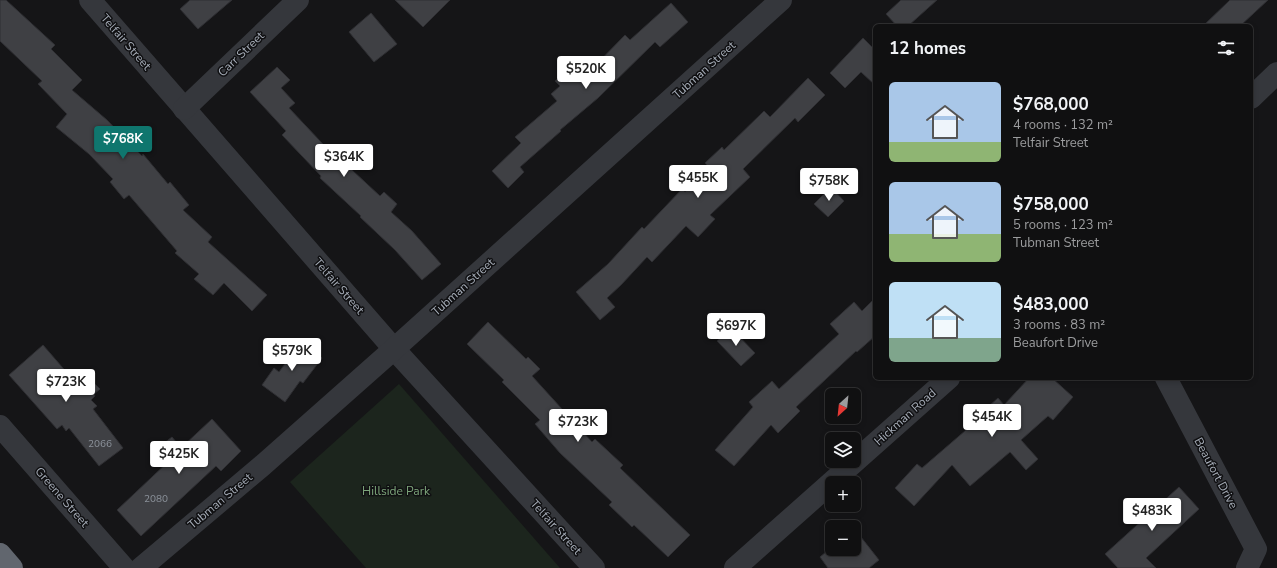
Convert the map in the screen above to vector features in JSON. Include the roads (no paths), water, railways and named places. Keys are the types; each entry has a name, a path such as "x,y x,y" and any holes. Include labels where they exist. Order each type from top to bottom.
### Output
{"highway":[{"path":"0,554 12,568"}],"street":[{"name":"Telfair Street","path":"90,0 394,349 594,568"},
{"name":"Carr Street","path":"184,109 298,0"},
{"name":"Tubman Street","path":"141,568 263,465 394,349 781,0"},
{"path":"1253,96 1277,73"},
{"name":"Hickman Road","path":"735,568 947,380"},
{"name":"Beaufort Drive","path":"1167,380 1256,549 1246,568"},
{"name":"Greene Street","path":"0,426 124,568"}],"park label":[{"name":"Hillside Park","path":"396,491"}]}
